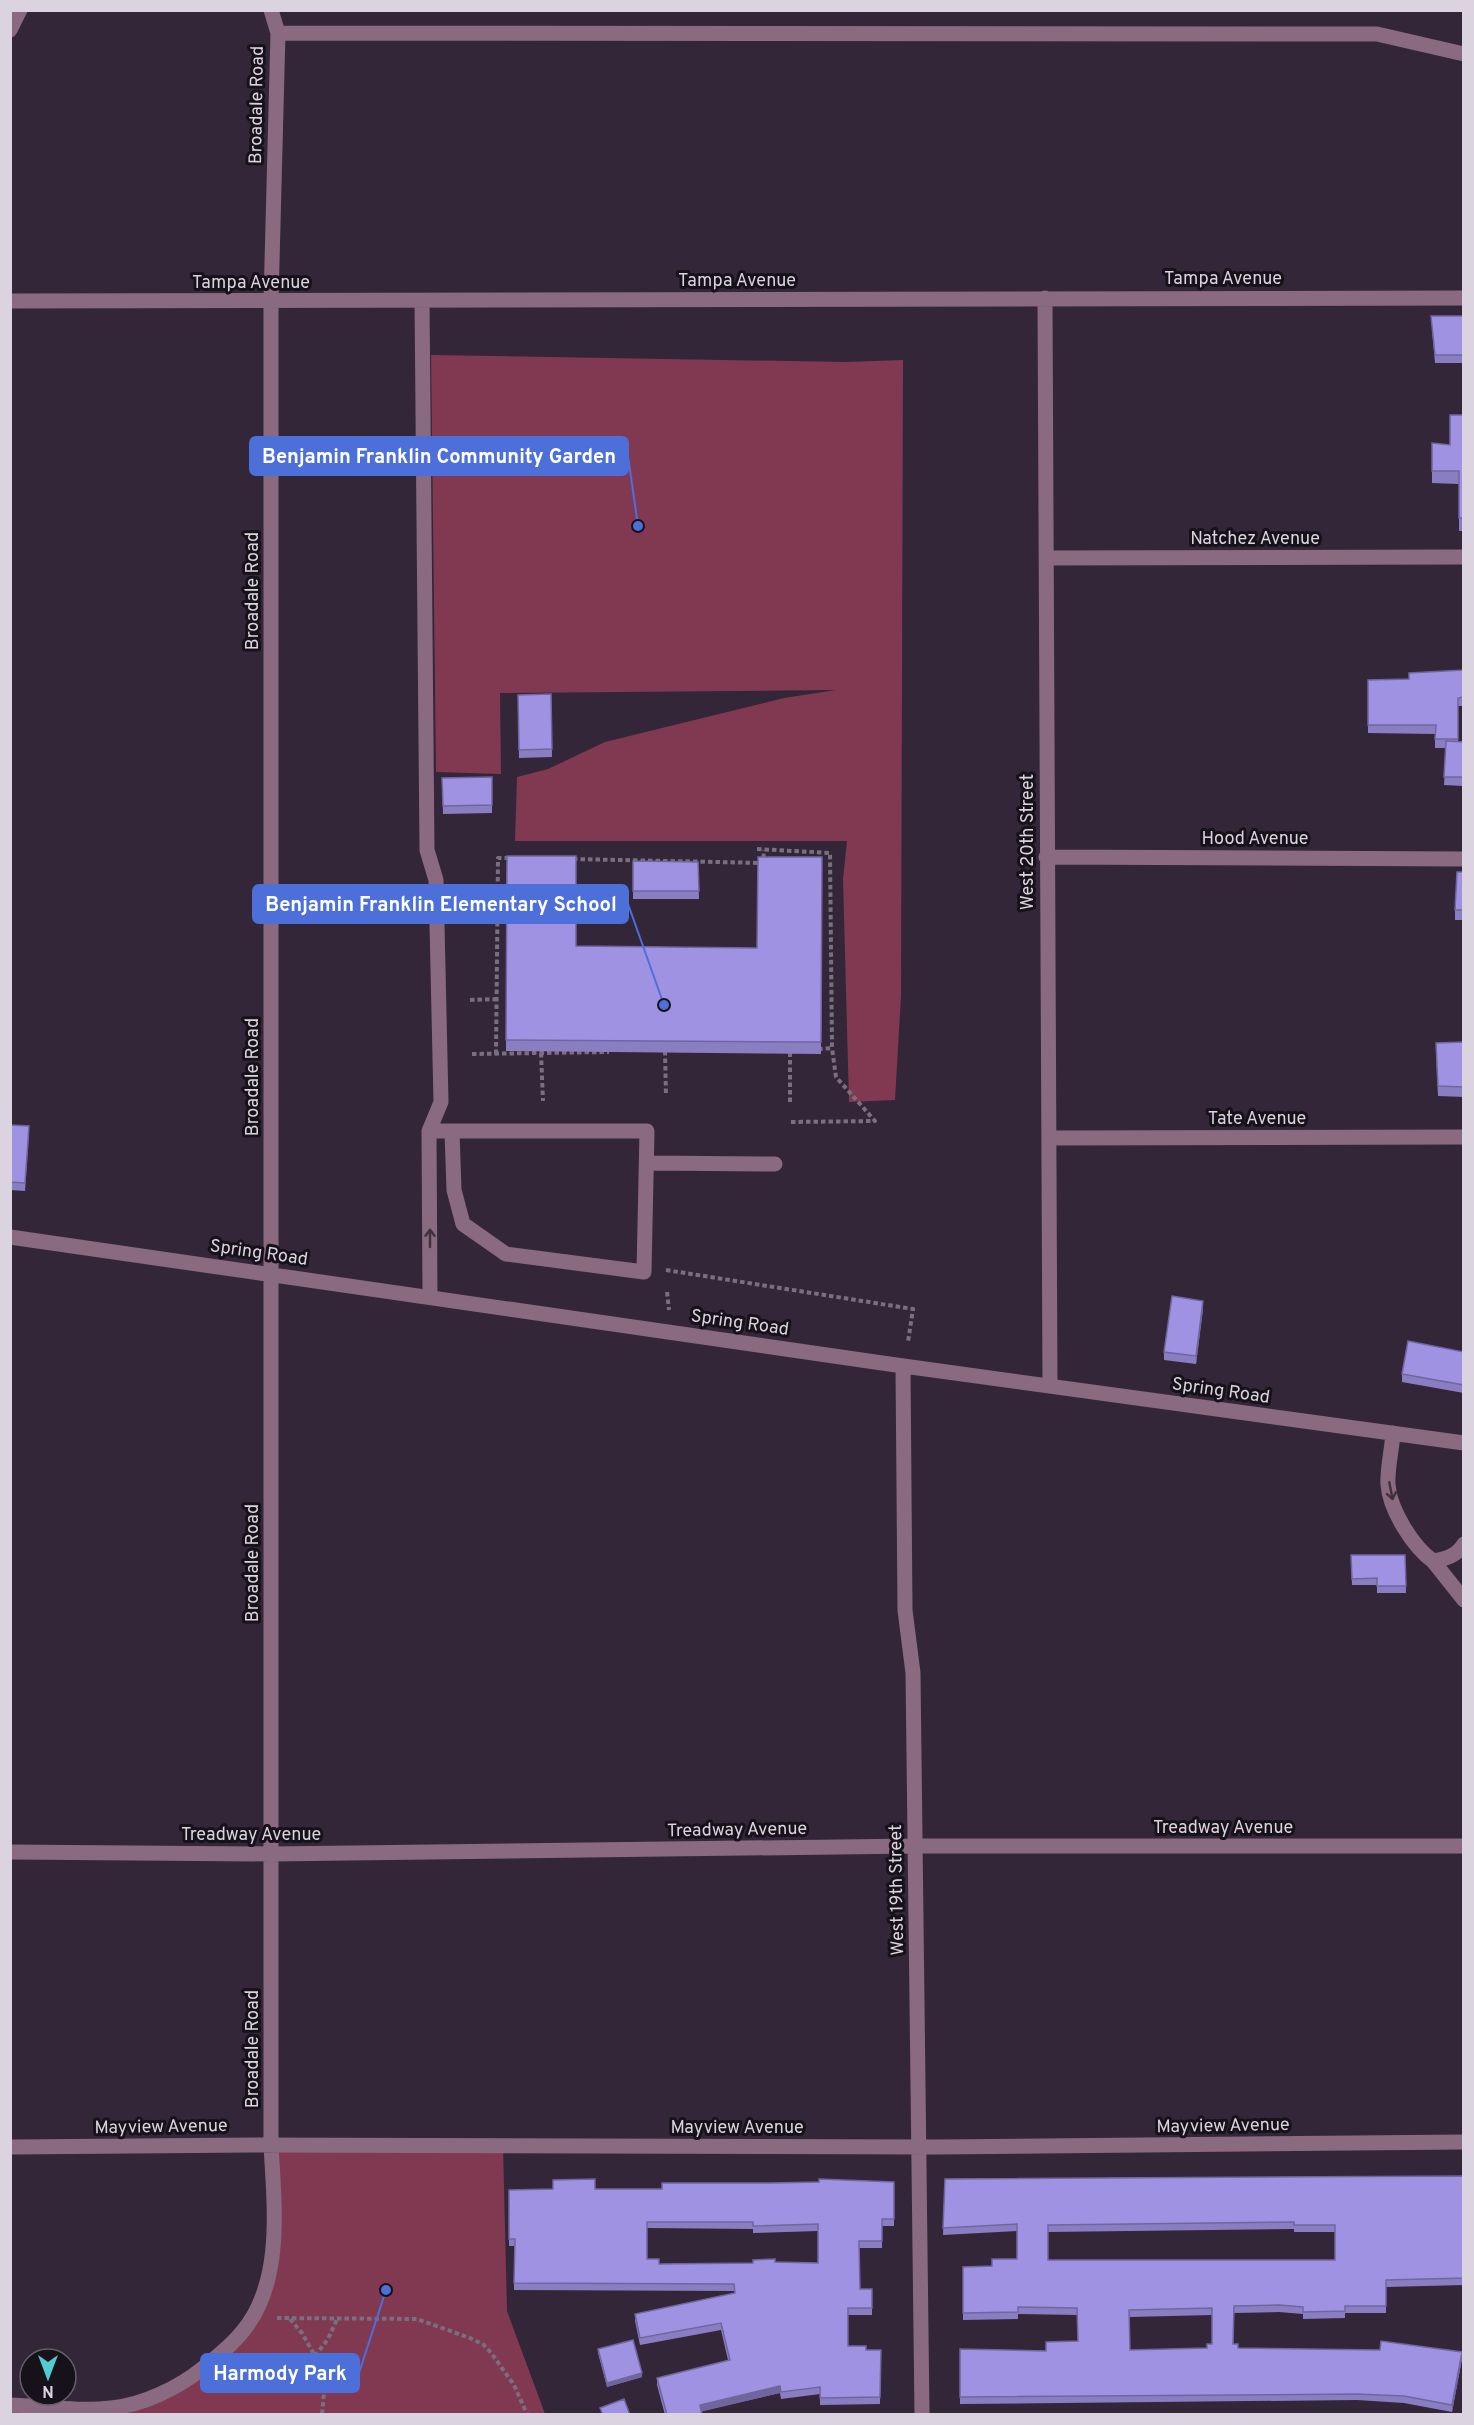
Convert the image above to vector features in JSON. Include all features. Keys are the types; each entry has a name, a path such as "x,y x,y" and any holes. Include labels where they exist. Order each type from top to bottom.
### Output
{"street":[{"path":"10,30 20,10"},
{"name":"Broadale Road","path":"10,2405 112,2408 164,2392 189,2379 220,2355 244,2330 261,2301 268,2279 274,2224 271,2145 271,301 278,33 271,10"},
{"path":"278,33 1377,34 1464,54"},
{"name":"West 20th Street","path":"1045,298 1050,1386"},
{"name":"Tampa Avenue","path":"10,301 1464,298"},
{"path":"422,300 426,850 436,880 441,1102 429,1131 430,1296"},
{"name":"Natchez Avenue","path":"1046,558 1464,557"},
{"name":"Hood Avenue","path":"1046,857 1464,859"},
{"path":"429,1131 452,1131 647,1131 644,1272 506,1254 463,1224 454,1190 452,1131"},
{"name":"Tate Avenue","path":"1050,1138 1464,1137"},
{"path":"647,1163 775,1164"},
{"name":"Spring Road","path":"10,1237 903,1366 1464,1443"},
{"name":"West 19th Street","path":"903,1366 906,1610 913,1673 922,2415"},
{"path":"1394,1433 1388,1486 1392,1499 1417,1546 1433,1561 1464,1600"},
{"path":"1433,1561 1447,1558 1461,1550 1464,1544"},
{"name":"Treadway Avenue","path":"10,1852 271,1854 915,1846 1464,1846"},
{"name":"Mayview Avenue","path":"10,2147 271,2145 920,2147 1464,2142"}],"path":[{"path":"757,849 830,853 832,1048 837,1077 875,1121 791,1122"},
{"path":"567,859 763,863 764,850"},
{"path":"496,1054 498,858 521,858"},
{"path":"470,1000 496,999"},
{"path":"812,1049 832,1048"},
{"path":"782,1050 801,1049"},
{"path":"790,1102 791,1050"},
{"path":"654,1052 676,1051"},
{"path":"472,1054 620,1052"},
{"path":"665,1052 666,1096"},
{"path":"541,1053 543,1101"},
{"path":"666,1270 913,1309 908,1342"},
{"path":"667,1292 669,1310"},
{"path":"315,2356 328,2339 338,2317"},
{"path":"277,2318 417,2319 470,2337 484,2345 492,2354 514,2385 527,2415"},
{"path":"290,2318 315,2356 325,2382 322,2415"}],"shaded area":[{"path":"431,355 845,362 903,360 901,996 895,1100 849,1102 843,879 847,841 515,841 517,777 548,769 605,742 784,698 836,690 500,693 501,774 436,772"},
{"path":"271,2145 503,2146 507,2311 545,2414 11,2414 10,2404 18,2404 18,2407 78,2407 78,2403 136,2402 220,2355 268,2279"}],"building":[{"path":"1431,316 1464,316 1464,355 1435,355"},
{"path":"1450,415 1464,415 1464,518 1459,518 1459,471 1432,471 1432,443 1450,445"},
{"path":"1464,670 1463,697 1458,698 1458,739 1435,739 1436,725 1368,725 1368,680 1409,679 1409,673"},
{"path":"551,694 552,749 519,750 518,695"},
{"path":"1446,741 1464,742 1464,777 1444,777"},
{"path":"492,777 492,805 443,806 442,778"},
{"path":"507,856 576,856 576,946 757,948 758,857 822,857 821,1042 506,1040"},
{"path":"633,861 698,862 699,891 633,891"},
{"path":"1457,872 1464,872 1464,910 1455,910"},
{"path":"1464,1042 1464,1087 1438,1086 1436,1043"},
{"path":"10,1125 29,1126 25,1183 10,1182"},
{"path":"1172,1296 1203,1301 1196,1356 1164,1352"},
{"path":"1408,1341 1464,1352 1464,1385 1402,1374"},
{"path":"1351,1555 1405,1555 1406,1586 1377,1586 1377,1578 1352,1579"},
{"path":"1464,2176 1464,2278 1386,2280 1386,2306 1345,2306 1345,2311 1303,2312 1303,2307 1279,2305 1234,2306 1233,2344 1238,2344 1238,2348 1380,2350 1381,2341 1462,2352 1452,2405 1404,2396 1357,2394 960,2397 960,2349 1046,2351 1046,2342 1078,2341 1077,2308 1018,2307 1018,2312 963,2313 963,2267 992,2266 992,2259 1017,2259 1017,2224 943,2228 945,2179","holes":["1294,2222 1294,2225 1335,2225 1335,2260 1048,2260 1048,2225","1212,2308 1212,2344 1207,2344 1207,2348 1130,2350 1129,2310"]},
{"path":"595,2179 595,2189 662,2189 662,2183 819,2182 819,2179 894,2182 894,2219 882,2219 882,2241 859,2241 860,2289 872,2289 872,2308 848,2308 848,2346 866,2346 866,2350 881,2350 880,2397 820,2398 820,2387 781,2392 780,2386 700,2405 702,2415 667,2415 657,2378 730,2360 721,2323 640,2338 635,2314 735,2293 734,2284 514,2283 515,2239 509,2239 509,2190 553,2189 553,2180","holes":["647,2222 753,2222 753,2226 818,2224 818,2263 775,2262 775,2259 753,2260 753,2263 659,2264 659,2259 647,2259"]},
{"path":"633,2340 642,2373 607,2383 598,2349"},
{"path":"624,2399 630,2415 603,2415 600,2408"}],"place":[{"name":"Benjamin Franklin Community Garden","path":"638,526"},
{"name":"Benjamin Franklin Elementary School","path":"664,1005"},
{"name":"Harmody Park","path":"386,2290"}]}
